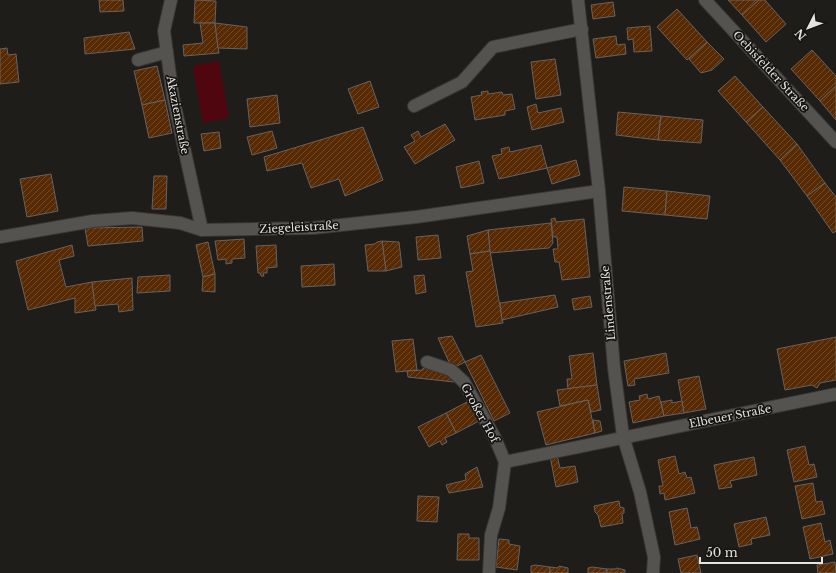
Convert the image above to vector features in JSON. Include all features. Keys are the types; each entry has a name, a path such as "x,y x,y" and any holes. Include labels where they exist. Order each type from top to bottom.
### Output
{"street":[{"name":"Akazienstraße","path":"171,0 164,31 173,97 202,230"},
{"name":"Lindenstraße","path":"578,0 599,191 610,333 623,436 640,492 654,557 653,573"},
{"name":"Oebisfelder Straße","path":"705,0 836,142"},
{"path":"414,106 462,82 493,47 582,30"},
{"path":"138,60 167,52"},
{"name":"Ziegeleistraße","path":"0,238 94,221 132,218 180,223 202,230 313,228 416,217 599,191"},
{"name":"Großer Hof","path":"427,362 451,370 464,382 495,438 505,462"},
{"name":"Elbeuer Straße","path":"623,436 836,394"},
{"path":"489,573 491,535 499,508 505,462 623,436"}],"shaded area":[{"path":"219,61 229,118 203,123 193,66"}],"building":[{"path":"99,0 123,0 124,11 100,12"},
{"path":"195,0 216,1 215,23 194,23"},
{"path":"728,0 759,0 742,15"},
{"path":"759,0 765,0 786,24 766,42 742,15"},
{"path":"613,2 615,16 593,19 591,5"},
{"path":"677,9 707,42 687,60 657,27"},
{"path":"200,23 215,23 219,53 184,56 183,45 203,43"},
{"path":"215,23 247,27 247,49 218,48"},
{"path":"650,26 652,51 634,52 633,39 628,40 627,28"},
{"path":"129,32 135,49 85,54 84,38"},
{"path":"616,36 617,45 625,44 626,54 596,58 593,39"},
{"path":"707,42 724,59 712,70 701,73 689,59"},
{"path":"7,48 8,55 16,54 19,82 0,84 0,49"},
{"path":"812,50 836,76 836,86 820,101 791,69"},
{"path":"555,59 561,95 536,99 531,62"},
{"path":"157,66 165,100 142,105 134,71"},
{"path":"735,76 763,107 746,122 718,91"},
{"path":"370,81 379,107 358,114 348,89"},
{"path":"836,86 836,120 820,101"},
{"path":"488,91 488,94 502,92 503,95 512,94 515,109 505,111 505,115 475,120 471,97 482,95 481,92"},
{"path":"277,95 280,123 250,127 247,99"},
{"path":"165,100 172,133 149,138 142,105"},
{"path":"536,104 538,113 561,108 564,122 532,130 527,107"},
{"path":"763,107 797,144 780,160 746,122"},
{"path":"618,112 661,116 658,140 616,135"},
{"path":"661,116 703,120 701,143 658,140"},
{"path":"445,124 455,140 415,164 404,147 415,141 411,135 418,131 421,137"},
{"path":"363,127 383,180 345,196 339,179 311,188 302,163 267,171 264,157"},
{"path":"272,131 277,148 252,155 247,137"},
{"path":"219,132 221,148 204,151 201,134"},
{"path":"797,144 825,183 807,196 780,160"},
{"path":"541,145 547,168 499,179 492,156 502,154 501,149 509,147 510,152"},
{"path":"576,160 580,175 552,184 547,168"},
{"path":"479,161 484,183 461,188 456,167"},
{"path":"51,174 58,211 27,217 20,179"},
{"path":"154,176 167,176 166,209 152,209"},
{"path":"825,183 836,197 836,231 833,233 807,196"},
{"path":"624,187 667,191 665,215 622,211"},
{"path":"667,191 710,196 707,219 665,215"},
{"path":"555,218 556,222 584,219 590,277 562,280 559,262 555,262 553,249 558,249 557,237 553,237 551,219"},
{"path":"551,223 553,243 549,248 490,253 488,230"},
{"path":"142,227 143,241 88,246 85,228"},
{"path":"488,230 490,251 470,254 467,236"},
{"path":"438,235 441,258 418,260 416,237"},
{"path":"244,239 245,258 232,259 232,263 226,264 226,259 218,260 215,241"},
{"path":"382,241 399,242 402,267 386,271"},
{"path":"382,241 386,271 368,271 365,245 375,244"},
{"path":"208,242 215,274 203,277 196,245"},
{"path":"72,245 74,256 59,260 66,287 92,282 96,310 75,313 75,298 28,310 16,261"},
{"path":"276,245 277,267 267,268 267,273 263,273 264,276 261,276 260,273 258,273 256,246"},
{"path":"490,251 503,323 476,327 466,272 473,271 470,254"},
{"path":"334,264 335,285 302,287 301,266"},
{"path":"215,274 215,292 202,291 203,277"},
{"path":"170,275 170,291 137,293 138,277"},
{"path":"424,275 426,292 416,294 414,276"},
{"path":"132,278 133,310 119,312 118,304 95,306 92,282"},
{"path":"555,295 558,307 502,320 500,303"},
{"path":"590,296 592,307 574,310 572,299"},
{"path":"452,336 465,362 455,367 449,362 438,338"},
{"path":"836,337 836,380 820,383 817,388 812,385 785,390 777,349"},
{"path":"413,339 417,370 396,372 392,341"},
{"path":"593,353 597,385 568,389 567,379 572,379 569,356"},
{"path":"666,353 669,373 634,379 635,385 628,386 624,361"},
{"path":"481,355 510,413 494,421 465,362"},
{"path":"423,368 448,371 458,380 454,382 408,377 407,371 423,370"},
{"path":"699,376 706,409 684,413 678,380"},
{"path":"597,385 601,410 591,412 588,400 560,406 557,390"},
{"path":"647,394 648,399 659,396 664,416 633,423 629,402 640,400 639,396"},
{"path":"588,400 595,433 546,445 537,412"},
{"path":"672,400 672,403 682,401 684,413 664,416 661,402"},
{"path":"469,401 479,421 456,433 446,413"},
{"path":"446,413 456,433 445,438 447,442 442,445 440,441 429,447 418,427"},
{"path":"593,420 600,421 602,431 595,433"},
{"path":"805,446 809,465 814,464 817,477 794,482 787,450"},
{"path":"557,455 560,468 575,466 578,482 556,487 550,456"},
{"path":"675,456 679,474 685,472 687,478 691,477 695,493 665,500 664,493 660,494 659,486 663,486 658,460"},
{"path":"754,457 757,475 730,481 732,487 719,489 714,465"},
{"path":"477,467 483,487 449,493 446,485 466,480 465,474"},
{"path":"813,483 816,502 822,501 825,514 802,519 795,486"},
{"path":"418,496 439,497 437,522 417,521"},
{"path":"619,501 620,507 624,508 624,513 622,514 623,523 601,527 594,506"},
{"path":"687,508 691,528 697,527 700,539 675,545 669,512"},
{"path":"766,517 770,535 751,539 752,544 739,547 734,524"},
{"path":"821,523 825,542 830,540 833,554 810,559 803,527"},
{"path":"458,534 469,534 469,538 479,538 479,560 457,560"},
{"path":"499,539 509,540 509,544 520,546 517,570 496,567"},
{"path":"697,555 701,573 681,573 678,559"},
{"path":"835,562 836,573 818,573 817,565"},
{"path":"535,565 550,567 550,573 531,573 531,566"},
{"path":"559,566 568,568 568,573 550,573 550,567 558,568"},
{"path":"592,567 607,569 607,573 588,573 588,568"},
{"path":"617,568 625,570 625,573 607,573 607,569"}]}
